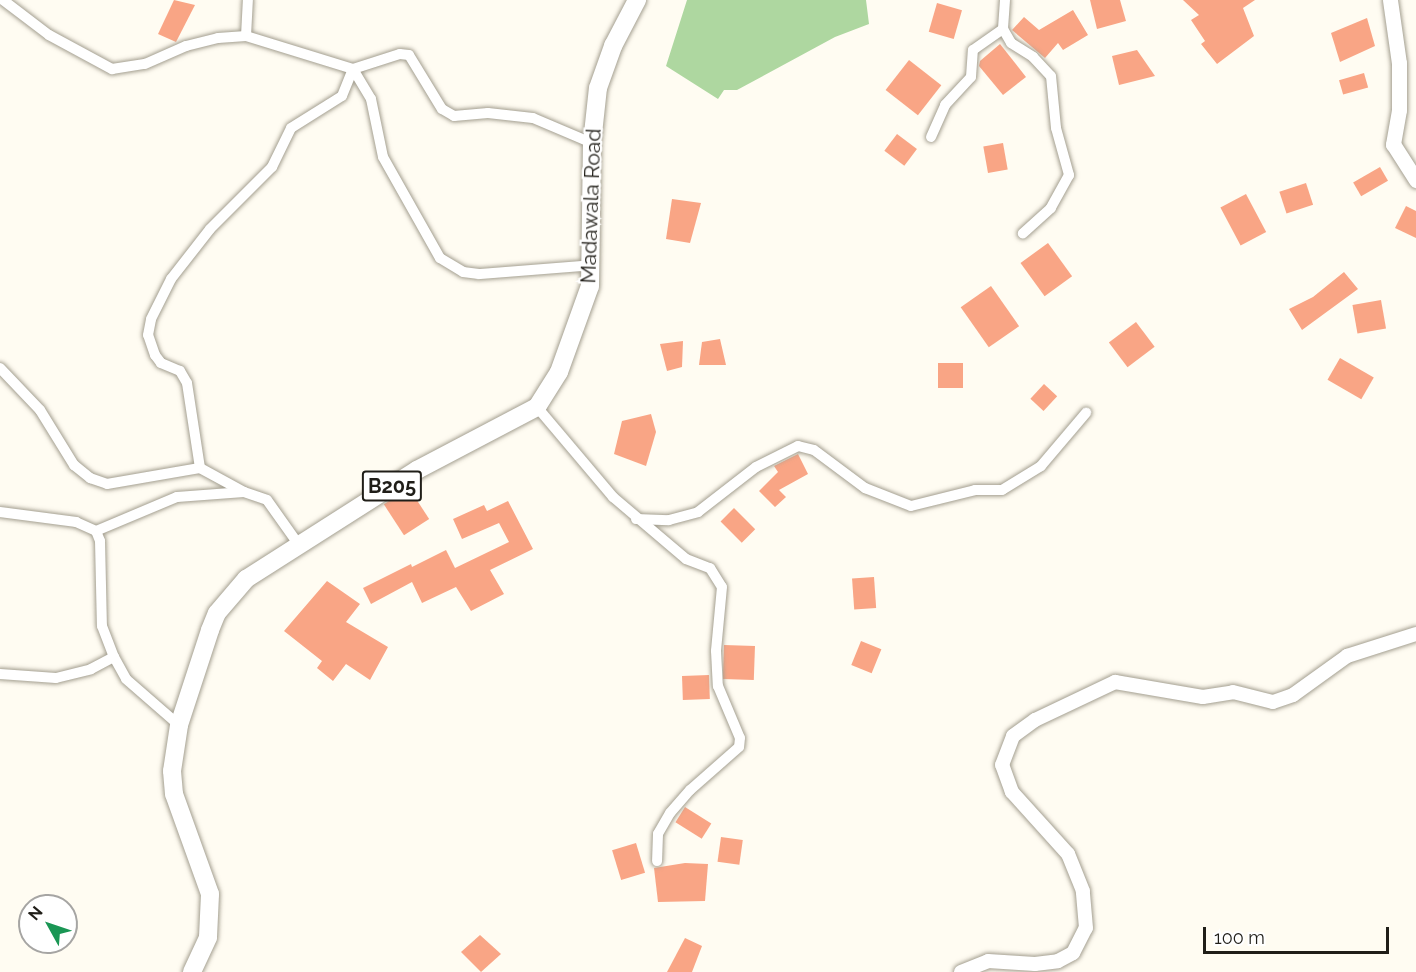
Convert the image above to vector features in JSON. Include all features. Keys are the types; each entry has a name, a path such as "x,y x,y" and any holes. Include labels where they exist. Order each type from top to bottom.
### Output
{"main road":[{"name":"Madawala Road","path":"537,407 559,372 575,333 593,265 592,143 598,88 613,46 637,0"},
{"path":"1390,0 1399,63 1399,110 1393,144 1416,180"},
{"name":"B205","path":"192,972 208,938 210,894 174,795 172,771 179,725 218,613 246,579 417,470 537,407"}],"street":[{"path":"3,0 49,34 112,69 145,64 207,41 246,36 353,69 400,54 409,55 442,109 454,116 488,113 533,118 592,143"},
{"path":"246,36 248,0"},
{"path":"1005,0 1003,29 1011,43 1033,57 1051,76 1056,128 1069,175 1052,208 1023,233"},
{"path":"930,137 945,105 971,76 973,50 1003,29"},
{"path":"353,69 371,99 382,157 440,258 463,272 479,274 593,265"},
{"path":"200,468 187,383 180,370 162,363 155,355 148,335 151,319 171,279 210,229 272,167 291,128 342,96 353,69"},
{"path":"0,368 40,410 74,465 90,478 107,484 200,468 244,492 267,500 299,545"},
{"path":"537,407 613,497 636,519 686,559 710,568 718,575 722,587 716,651 718,686 740,738 733,754 690,790 670,813 658,834 657,861"},
{"path":"636,519 669,520 698,512 756,467 798,446 813,450 865,488 911,506 975,489 1002,489 1018,483 1041,465 1086,412"},
{"path":"96,531 177,497 244,492"},
{"path":"0,512 76,522 96,531 100,541 102,626 114,657 126,680 179,725"},
{"path":"961,972 988,961 1035,964 1058,961 1073,953 1086,928 1083,891 1068,854 1012,792 1002,765 1013,736 1035,720 1115,682 1203,697 1233,692 1273,702 1293,695 1347,656 1416,634"},
{"path":"0,674 56,678 91,669 114,657"}],"green space":[{"path":"687,0 866,0 869,24 835,37 737,90 724,90 718,99 666,66"}],"building":[{"path":"174,0 195,5 176,42 158,34"},
{"path":"1090,0 1120,0 1126,21 1097,29"},
{"path":"1183,0 1255,0 1243,8 1254,36 1217,64 1201,44 1205,41 1191,20 1199,15"},
{"path":"937,3 962,10 954,39 929,32"},
{"path":"1073,10 1088,35 1063,50 1058,43 1045,58 1012,30 1024,17 1039,30"},
{"path":"1367,18 1375,46 1340,62 1331,33"},
{"path":"1000,44 1026,77 1003,95 979,66 980,61"},
{"path":"1137,50 1155,76 1119,85 1112,56"},
{"path":"909,60 941,85 918,115 886,90"},
{"path":"1364,73 1368,87 1343,95 1339,80"},
{"path":"897,134 917,149 904,166 884,151"},
{"path":"1003,143 1008,170 988,173 983,146"},
{"path":"1380,167 1388,181 1361,196 1353,182"},
{"path":"1306,183 1313,205 1286,214 1279,192"},
{"path":"1246,194 1266,232 1241,246 1220,208"},
{"path":"672,199 701,203 690,243 666,239"},
{"path":"1406,206 1416,211 1416,238 1395,228"},
{"path":"1048,243 1072,276 1045,296 1020,263"},
{"path":"1344,272 1358,289 1302,330 1289,309 1313,297"},
{"path":"991,286 1019,326 989,347 961,307"},
{"path":"1381,300 1386,329 1357,334 1352,305"},
{"path":"1136,322 1155,347 1128,367 1109,342"},
{"path":"720,339 726,365 699,365 702,342"},
{"path":"683,341 682,367 667,371 660,344"},
{"path":"1340,358 1374,378 1361,399 1328,380"},
{"path":"938,363 963,363 963,388 938,388"},
{"path":"1044,384 1057,396 1044,411 1030,399"},
{"path":"651,414 656,432 646,466 614,454 622,421"},
{"path":"798,454 808,474 779,490 786,497 775,507 759,491 778,472 774,466"},
{"path":"409,488 429,519 404,535 384,504"},
{"path":"508,501 533,549 490,570 504,594 471,611 456,587 422,603 412,582 371,604 363,588 411,564 412,567 446,550 455,568 509,542 499,523 462,539 453,519 484,505 487,511"},
{"path":"734,508 755,529 742,543 721,521"},
{"path":"874,577 876,608 854,609 852,579"},
{"path":"327,581 360,604 346,622 388,647 370,680 346,664 333,681 317,668 322,661 284,631"},
{"path":"861,641 881,649 872,673 851,665"},
{"path":"724,645 755,646 754,680 723,679"},
{"path":"709,675 710,699 683,700 682,676"},
{"path":"685,807 711,823 702,839 675,822"},
{"path":"721,837 743,840 739,865 718,862"},
{"path":"636,843 645,873 621,880 612,850"},
{"path":"685,863 708,864 705,901 658,902 654,868"},
{"path":"480,935 501,954 481,972 461,952"},
{"path":"685,938 702,946 692,972 667,972"}]}
